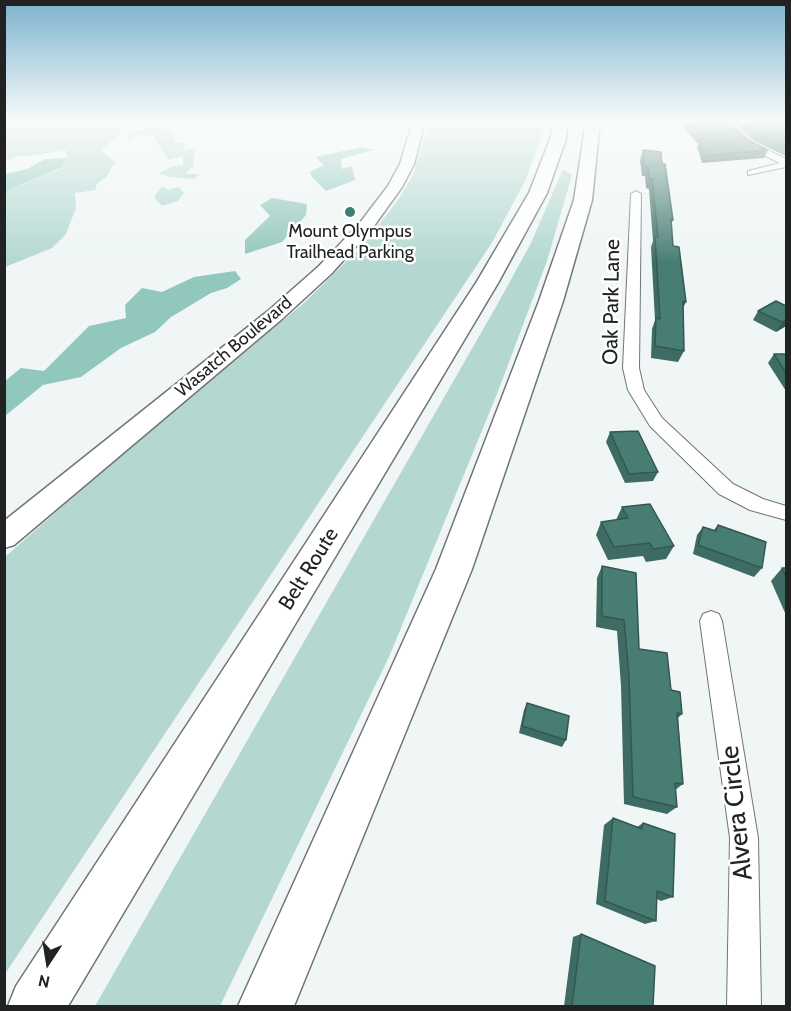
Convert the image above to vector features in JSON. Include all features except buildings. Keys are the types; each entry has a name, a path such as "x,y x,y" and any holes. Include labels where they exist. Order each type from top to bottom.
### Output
{"highway":[{"name":"Belt Route","path":"36,1006 487,283 538,193 547,168"},
{"path":"266,1006 454,569 551,301 580,211 586,168"}],"street":[{"name":"Wasatch Boulevard","path":"4,537 275,315 339,255 369,221 398,181 404,168"},
{"path":"752,173 768,168"},
{"name":"Oak Park Lane","path":"636,194 631,368 636,390 656,422 726,489 757,505 786,513"},
{"name":"Alvera Circle","path":"711,621 744,838 744,1006"}],"green space":[{"path":"61,168 7,190 5,197 5,174 27,169"},
{"path":"111,168 107,176 96,185 96,190 75,193 76,208 66,234 52,248 5,267 4,197 7,190 61,169"},
{"path":"168,168 192,168 185,174 200,174 194,179 170,177 158,173"},
{"path":"318,168 352,168 355,180 326,191 310,172"},
{"path":"415,168 530,168 493,241 5,974 5,557 115,460 304,303 364,244 398,200"},
{"path":"563,169 572,175 547,261 497,394 389,657 220,1006 95,1006 497,305 531,243"},
{"path":"162,186 168,190 179,187 184,193 178,201 162,206 154,197"},
{"path":"272,198 307,204 306,215 282,242 245,254 245,240 270,216 260,205"},
{"path":"235,271 241,279 227,288 211,293 171,317 155,332 121,348 81,377 43,385 5,416 5,381 21,368 44,371 89,326 126,318 125,305 142,288 162,292 194,277"}],"place":[{"name":"Mount Olympus Trailhead Parking","path":"350,212"}]}
